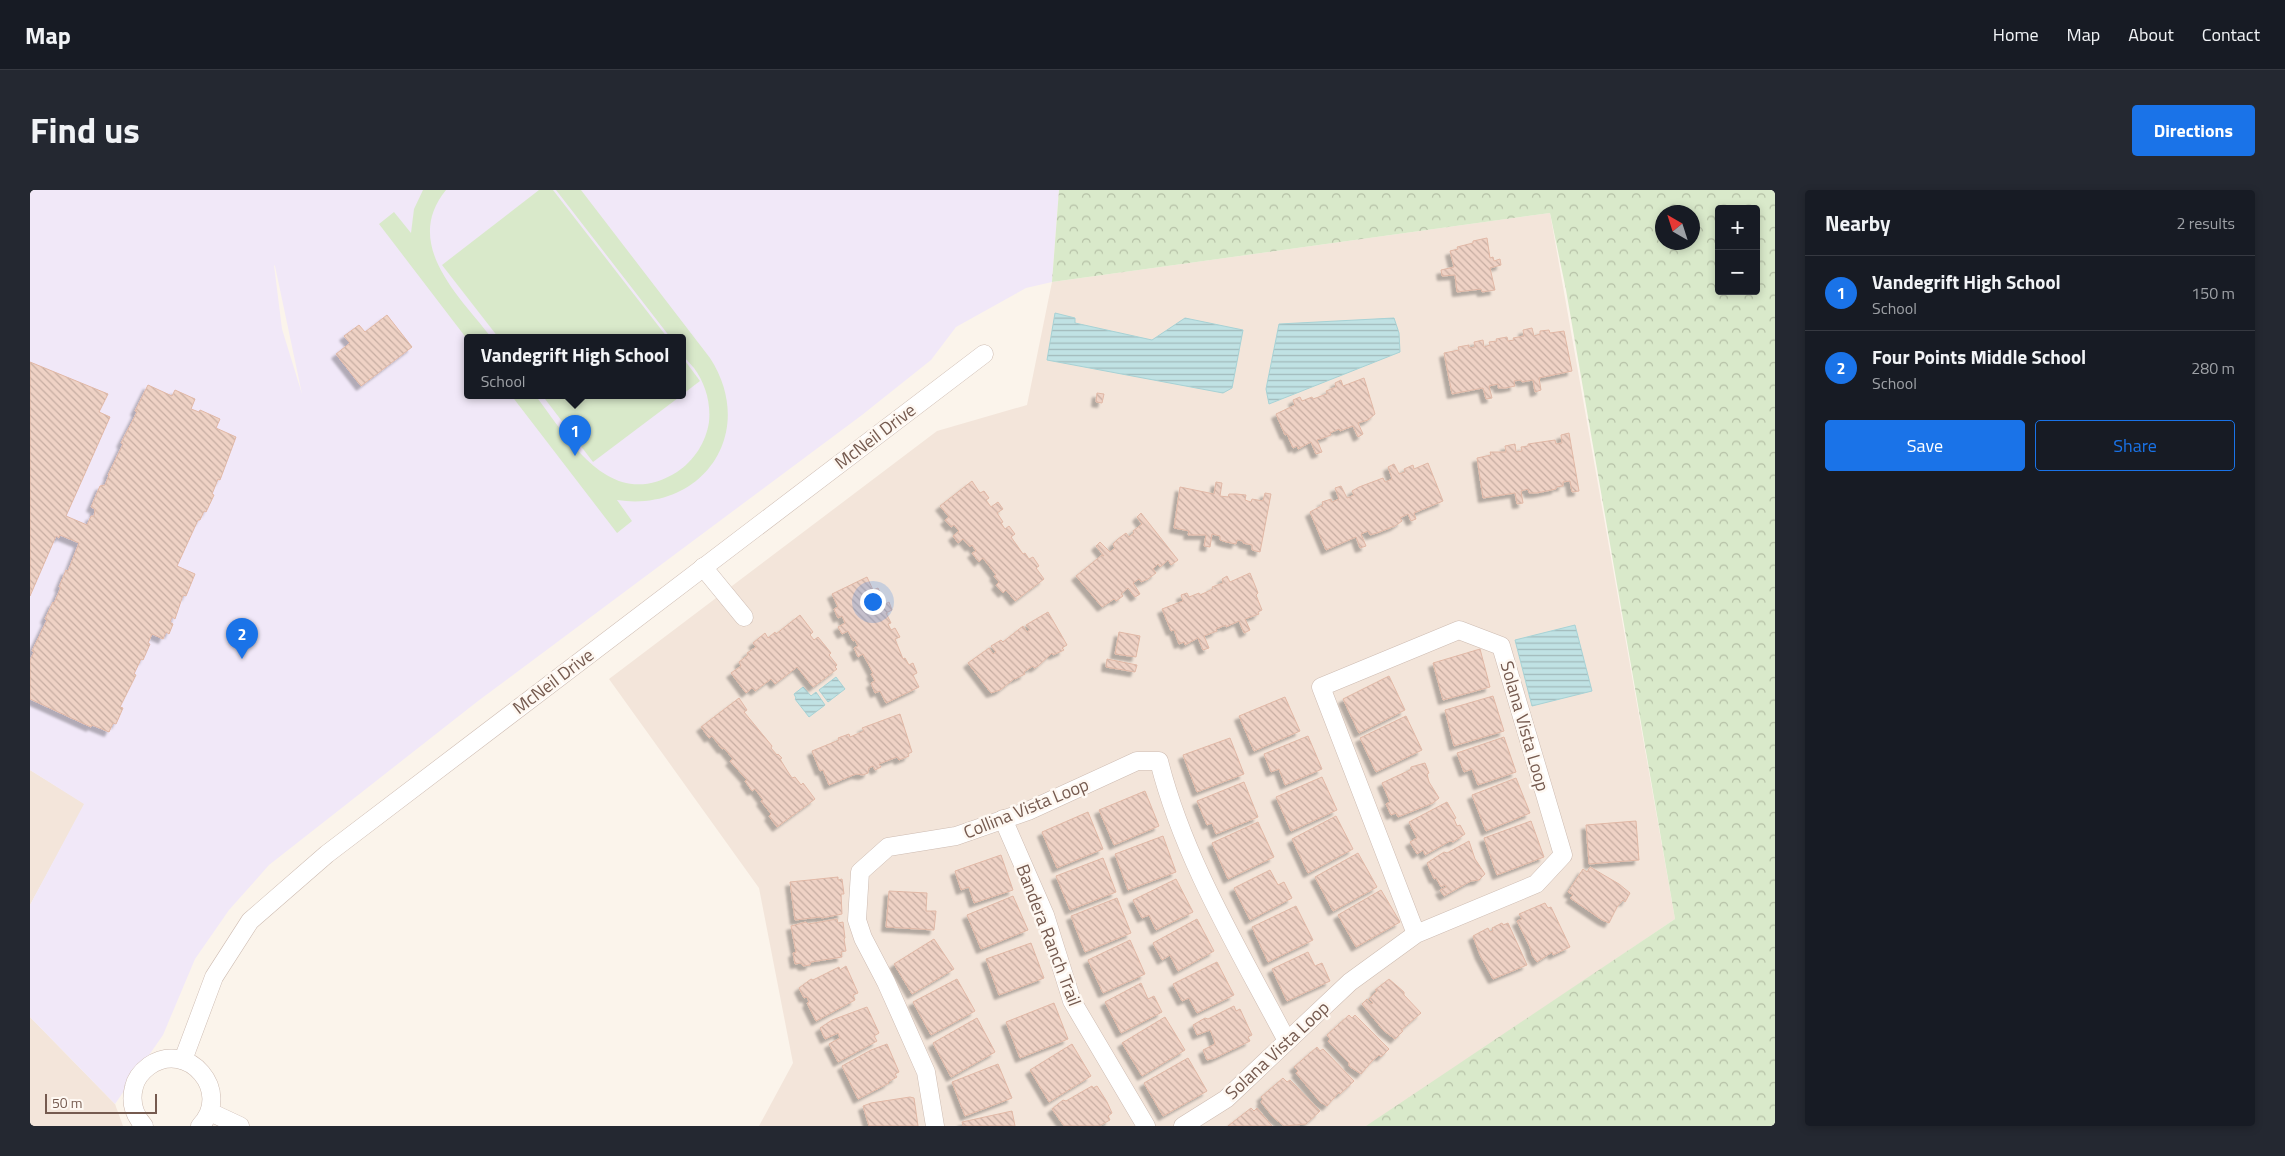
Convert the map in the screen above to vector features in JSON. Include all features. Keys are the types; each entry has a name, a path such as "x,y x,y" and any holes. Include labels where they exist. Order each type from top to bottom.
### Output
{"street":[{"name":"McNeil Drive","path":"183,1060 214,977 250,921 327,854 984,354"},
{"path":"703,567 744,617"},
{"name":"Solana Vista Loop","path":"1183,1126 1226,1099 1350,982 1416,934 1536,884 1563,855 1501,646 1459,630 1321,687 1416,934"},
{"name":"Collina Vista Loop","path":"935,1126 926,1072 886,982 863,938 857,920 860,872 888,847 956,836 1028,810 1137,761 1159,761 1167,794 1201,876 1287,1041"},
{"name":"Bandera Ranch Trail","path":"1003,819 1045,915 1072,1001 1146,1126"},
{"path":"144,1126 138,1120 133,1108 132,1094 136,1080 144,1070 155,1062 169,1058 183,1060 195,1065 204,1074 211,1092 205,1119 240,1126"}],"shaded area":[{"path":"30,190 1059,190 1052,282 1026,288 956,327 931,360 862,415 478,701 269,865 229,910 195,959 163,1035 115,1104 30,1017 30,905 84,804 30,770","holes":["275,266 302,394 282,329"]},
{"path":"1550,213 1675,919 1369,1126 759,1126 793,1063 759,888 609,679 937,431 1027,405 1052,282"},
{"path":"30,770 85,804 30,905"},
{"path":"30,1017 115,1104 123,1126 30,1126"}],"green space":[{"path":"423,190 446,190 434,210 430,230 432,249 451,287 489,334 464,335 379,224 394,212 411,233 414,209"},
{"path":"539,190 553,190 665,334 496,334 442,265"},
{"path":"556,190 581,190 710,358 723,386 728,413 724,439 714,462 697,480 675,494 648,501 617,500 632,521 617,533 514,399 538,399 577,450 594,466 612,478 631,484 653,483 677,472 694,457 705,437 709,422 708,400 704,386 694,368 686,359 686,334 668,334"},
{"path":"1059,190 1775,190 1775,1126 1366,1126 1675,919 1566,290 1550,213 1052,282"},
{"path":"686,362 700,381 686,392"},
{"path":"545,399 677,399 593,462"}],"water":[{"path":"1055,313 1075,318 1075,323 1152,340 1185,318 1243,330 1232,388 1223,393 1047,360"},
{"path":"1394,318 1399,333 1400,352 1269,404 1266,389 1279,324"},
{"path":"1575,625 1592,691 1532,706 1515,640"},
{"path":"836,677 845,689 828,702 819,690"},
{"path":"803,687 811,696 816,692 825,705 809,717 795,699 794,694"}],"building":[{"path":"1487,238 1490,258 1493,257 1494,261 1500,259 1501,265 1490,268 1495,290 1482,292 1481,289 1457,292 1455,275 1442,276 1441,270 1454,267 1450,251 1473,243 1473,241"},
{"path":"387,315 412,347 361,386 336,354 350,343 344,336 359,325 365,332"},
{"path":"1532,328 1534,336 1540,334 1540,331 1549,330 1550,333 1564,331 1572,371 1539,378 1541,390 1535,392 1533,380 1522,382 1521,380 1514,381 1515,386 1506,388 1498,388 1498,384 1489,386 1492,398 1486,399 1483,388 1452,394 1444,353 1459,350 1458,347 1469,345 1469,348 1475,347 1474,342 1483,340 1484,347 1490,345 1489,342 1497,341 1496,339 1507,337 1508,341 1514,340 1513,338 1524,336 1523,330"},
{"path":"30,362 108,394 99,412 110,417 66,516 87,525 91,516 94,516 95,509 91,507 100,486 105,485 123,444 121,443 148,385 172,396 175,390 195,399 191,409 199,412 200,410 220,419 216,428 236,437 220,480 218,479 212,494 214,495 206,512 204,511 200,520 198,520 177,566 195,574 186,596 183,595 175,619 172,617 170,622 173,624 169,634 166,632 163,639 152,634 143,660 141,659 134,674 136,675 120,707 123,708 116,724 113,723 109,732 92,725 91,727 30,699 30,660 34,652 32,651 79,543 60,535 59,538 56,536 30,596"},
{"path":"1364,378 1375,414 1368,420 1358,423 1363,434 1358,437 1353,426 1340,431 1339,429 1330,433 1331,435 1317,440 1322,452 1316,454 1311,442 1298,449 1297,446 1293,448 1276,414 1295,405 1293,400 1300,397 1302,401 1327,394 1326,391 1336,387 1335,383 1341,380 1343,386"},
{"path":"1097,393 1104,394 1102,403 1096,402"},
{"path":"1569,433 1579,491 1572,492 1570,481 1563,482 1563,486 1556,487 1556,489 1537,493 1529,493 1528,489 1521,491 1523,503 1517,504 1515,493 1483,498 1477,458 1491,455 1490,452 1506,452 1505,446 1515,444 1516,452 1522,451 1521,447 1528,446 1528,444 1555,440 1556,444 1562,443 1561,435"},
{"path":"1428,463 1443,501 1414,513 1416,519 1411,521 1408,514 1400,518 1402,521 1395,526 1370,535 1368,531 1361,534 1366,546 1360,548 1356,537 1326,550 1310,512 1323,505 1322,502 1331,499 1332,502 1339,499 1335,488 1341,486 1347,498 1354,495 1352,491 1359,487 1383,478 1385,482 1392,479 1388,467 1394,464 1399,474 1405,472 1404,469 1413,465 1414,469"},
{"path":"972,481 980,493 984,491 989,498 986,500 991,507 998,502 1003,509 997,513 1003,522 1001,523 1005,529 1009,526 1015,534 1011,537 1023,554 1025,553 1029,559 1033,557 1039,566 1036,568 1044,579 1015,601 1006,590 1003,593 996,585 999,582 994,576 996,575 983,558 979,562 972,553 976,551 972,545 970,547 963,539 958,543 953,536 959,531 954,525 951,527 945,520 949,517 940,506"},
{"path":"1216,482 1222,483 1220,496 1228,497 1229,494 1246,495 1245,500 1251,502 1252,499 1263,501 1265,493 1271,494 1260,552 1252,550 1252,545 1243,543 1243,541 1237,540 1236,544 1226,542 1220,540 1220,536 1212,534 1210,547 1204,546 1206,535 1188,535 1189,531 1174,528 1180,487 1214,494"},
{"path":"1141,513 1178,560 1171,565 1168,560 1160,567 1158,564 1153,569 1156,573 1148,579 1141,582 1139,579 1133,583 1140,594 1135,597 1128,588 1121,594 1123,596 1116,601 1114,599 1102,607 1076,576 1102,555 1104,556 1096,546 1100,542 1110,552 1115,548 1113,544 1118,539 1126,533 1129,537 1134,533 1133,531 1142,524 1137,517"},
{"path":"1250,573 1262,610 1258,612 1259,614 1245,619 1250,630 1244,633 1239,621 1216,629 1217,631 1204,636 1209,648 1203,650 1198,638 1185,645 1184,642 1179,644 1174,630 1171,631 1162,609 1183,601 1181,595 1187,593 1189,597 1199,593 1200,595 1213,589 1212,587 1223,583 1222,579 1227,576 1230,582"},
{"path":"867,577 873,590 878,588 882,597 878,598 881,606 889,602 892,610 886,613 891,623 888,624 891,630 895,628 900,637 895,639 903,659 905,658 909,665 913,663 917,673 913,675 919,687 886,703 880,691 875,693 871,683 875,681 871,674 873,673 863,654 858,657 854,648 858,646 855,640 853,641 848,631 842,634 838,627 845,623 842,616 838,618 834,609 838,607 832,594"},
{"path":"1048,612 1067,645 1062,648 1064,650 1053,655 1052,653 1038,666 1034,668 1033,666 1024,672 1025,674 1015,678 1000,690 991,693 968,663 989,648 993,654 996,652 991,646 1001,640 1003,642 1023,626 1027,632 1030,630 1026,625"},
{"path":"800,615 813,632 810,635 814,640 818,637 831,653 829,655 837,665 835,667 837,669 813,687 797,667 775,684 771,679 755,691 752,688 746,693 731,673 741,666 739,662 756,647 753,643 765,633 768,638 775,632 776,634"},
{"path":"1119,632 1140,636 1136,657 1115,654"},
{"path":"1480,649 1490,687 1443,700 1433,663"},
{"path":"1107,659 1137,665 1135,672 1106,667"},
{"path":"1389,676 1405,710 1359,733 1343,699"},
{"path":"1493,696 1504,731 1454,746 1445,710"},
{"path":"1285,697 1300,731 1254,751 1239,716"},
{"path":"739,698 747,710 744,712 772,746 771,748 782,758 780,759 792,778 795,777 801,785 803,783 815,799 777,827 769,816 771,814 761,801 763,800 755,789 752,791 745,781 747,780 730,761 733,759 712,736 709,738 701,727"},
{"path":"900,714 912,752 908,754 909,756 899,760 897,757 879,764 881,767 875,770 873,766 869,768 868,773 863,775 856,774 829,785 823,770 820,771 812,751 839,740 838,738 849,734 850,737 864,731 862,728"},
{"path":"1406,716 1422,750 1376,772 1360,738"},
{"path":"1308,736 1322,769 1285,785 1279,769 1271,772 1264,754"},
{"path":"1504,737 1516,772 1478,785 1472,769 1464,772 1457,753"},
{"path":"1230,738 1244,774 1197,792 1183,755"},
{"path":"1425,763 1429,773 1427,774 1429,782 1439,798 1433,803 1398,817 1396,813 1391,815 1386,804 1390,802 1382,783 1410,770 1411,767"},
{"path":"1322,777 1337,810 1291,831 1276,797"},
{"path":"1516,778 1530,813 1486,831 1472,795"},
{"path":"1244,782 1258,817 1216,834 1212,823 1207,825 1197,801"},
{"path":"1145,791 1159,826 1114,845 1099,810"},
{"path":"1447,802 1456,818 1454,819 1457,826 1460,825 1465,834 1453,842 1450,841 1425,855 1423,850 1417,854 1410,842 1417,838 1409,822"},
{"path":"1088,812 1103,849 1057,868 1042,832"},
{"path":"1336,816 1353,849 1308,873 1292,839"},
{"path":"1531,821 1544,857 1497,875 1484,838"},
{"path":"1636,821 1639,860 1589,864 1586,825"},
{"path":"1258,822 1274,857 1228,879 1212,843"},
{"path":"1163,836 1176,872 1128,890 1115,854"},
{"path":"1469,841 1475,859 1485,874 1479,880 1471,881 1444,896 1440,890 1446,887 1445,885 1441,887 1436,878 1434,879 1427,863 1444,852 1447,853"},
{"path":"1358,853 1377,887 1333,911 1315,877"},
{"path":"1001,855 1013,890 974,903 969,887 961,890 955,871"},
{"path":"1103,858 1116,892 1070,910 1056,876"},
{"path":"1590,867 1619,884 1630,893 1625,902 1623,900 1617,907 1609,923 1570,898 1573,895 1568,892 1583,869 1587,872"},
{"path":"1270,870 1278,885 1284,882 1292,898 1250,920 1234,888"},
{"path":"838,877 838,880 842,879 844,894 841,894 842,914 795,920 790,882"},
{"path":"1176,879 1193,912 1156,930 1149,915 1142,918 1133,900"},
{"path":"1381,890 1400,922 1356,947 1338,915"},
{"path":"889,891 927,893 926,911 936,911 934,930 886,927"},
{"path":"1013,896 1028,930 981,949 967,915"},
{"path":"1117,898 1131,933 1085,952 1071,916"},
{"path":"1545,903 1548,908 1551,907 1570,947 1553,955 1552,952 1537,962 1517,921 1522,919 1519,914"},
{"path":"1296,906 1313,940 1268,962 1252,927"},
{"path":"837,919 838,923 843,922 846,951 841,952 842,957 811,962 810,965 795,964 793,953 796,952 791,926 806,922 808,924"},
{"path":"1197,919 1214,951 1178,971 1170,955 1162,960 1153,943"},
{"path":"1502,923 1503,925 1508,923 1527,965 1493,979 1480,955 1473,936 1488,928 1490,932 1493,931 1492,928"},
{"path":"934,939 954,969 912,994 894,964"},
{"path":"1130,940 1145,974 1103,993 1088,960"},
{"path":"1031,943 1044,978 999,995 986,959"},
{"path":"1308,952 1315,966 1322,963 1330,981 1287,1001 1272,969"},
{"path":"1217,962 1234,995 1197,1013 1189,998 1182,1001 1173,984"},
{"path":"846,966 858,993 853,995 855,1000 816,1021 807,1003 809,1002 807,997 804,998 799,988 811,979 813,980 839,967 840,970"},
{"path":"957,979 975,1011 931,1035 913,1002"},
{"path":"1389,979 1404,992 1404,995 1421,1013 1401,1030 1403,1031 1395,1039 1383,1030 1362,1004 1367,999 1371,1004 1373,1003 1369,999 1377,991 1375,990"},
{"path":"1141,983 1148,999 1154,996 1162,1012 1121,1033 1105,1002"},
{"path":"1054,1003 1068,1039 1020,1058 1006,1022"},
{"path":"1234,1006 1236,1011 1240,1009 1252,1035 1248,1037 1250,1041 1207,1060 1203,1050 1215,1044 1213,1037 1210,1030 1197,1035 1193,1025"},
{"path":"867,1007 879,1033 874,1036 877,1041 838,1062 829,1044 840,1038 838,1033 825,1039 820,1028 832,1020"},
{"path":"1349,1015 1352,1018 1355,1015 1389,1049 1381,1057 1379,1055 1372,1061 1361,1074 1349,1066 1349,1063 1328,1041 1330,1039 1327,1035"},
{"path":"1165,1017 1185,1050 1142,1076 1122,1043"},
{"path":"977,1018 995,1052 951,1077 933,1043"},
{"path":"887,1044 899,1072 895,1074 897,1077 858,1099 842,1066 871,1050"},
{"path":"1072,1044 1091,1076 1049,1102 1030,1070"},
{"path":"1317,1047 1320,1051 1323,1049 1354,1081 1340,1094 1339,1092 1327,1106 1320,1102 1296,1073 1298,1071 1294,1067"},
{"path":"1188,1058 1207,1091 1163,1116 1144,1083"},
{"path":"998,1064 1012,1098 965,1116 952,1082"},
{"path":"1283,1078 1287,1082 1290,1080 1320,1111 1306,1124 1284,1126 1273,1117 1261,1102 1263,1099 1261,1097"},
{"path":"1092,1086 1093,1088 1097,1086 1107,1102 1112,1113 1108,1116 1110,1120 1099,1126 1064,1126 1052,1109 1063,1100 1066,1101"},
{"path":"910,1097 914,1098 918,1126 869,1126 863,1106"},
{"path":"1251,1108 1254,1111 1257,1108 1272,1126 1228,1126"},
{"path":"1012,1111 1015,1126 963,1126 962,1122"}],"place":[{"name":"Vandegrift High School","path":"575,456"},
{"name":"Four Points Middle School","path":"242,659"}]}
